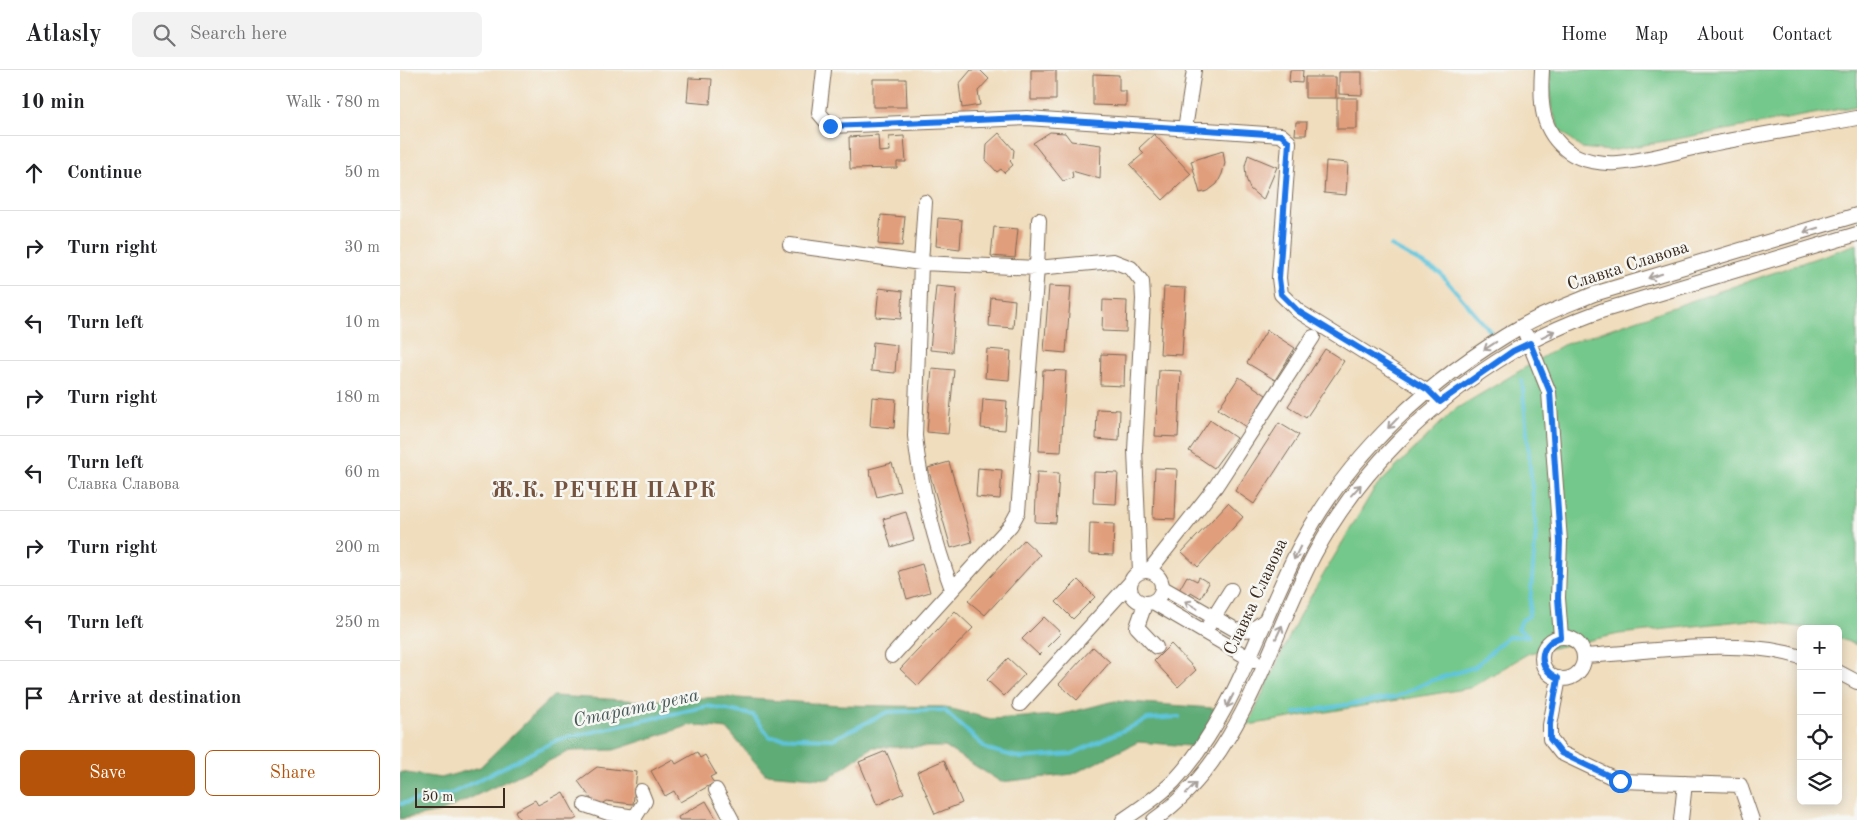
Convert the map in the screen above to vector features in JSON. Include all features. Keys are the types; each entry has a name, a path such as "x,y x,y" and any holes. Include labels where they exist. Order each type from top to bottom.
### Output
{"street":[{"path":"824,70 819,113 830,126 1026,118 1281,135 1289,142 1279,278 1281,294 1298,311 1428,390 1440,402"},
{"path":"1185,129 1194,70"},
{"path":"1542,70 1540,100 1550,132 1570,153 1592,162 1617,163 1742,138 1857,118"},
{"path":"925,202 921,263 917,457 943,565 952,589"},
{"name":"Славка Славова","path":"1123,820 1158,796 1188,766 1226,709 1299,547 1337,486 1393,421 1428,390 1522,326 1594,294 1857,215"},
{"path":"892,656 1011,525 1018,512 1039,220"},
{"name":"Славка Славова","path":"1154,820 1182,797 1215,758 1239,722 1314,556 1345,504 1405,435 1440,402 1513,351 1601,311 1857,234"},
{"path":"790,245 921,263 1037,268 1113,261 1131,268 1142,282 1144,299 1135,450 1145,572"},
{"path":"1522,326 1550,392 1560,541 1558,598 1561,637"},
{"path":"1020,704 1130,583 1145,572 1216,486 1314,337"},
{"path":"1105,610 1144,602 1161,594 1160,579 1145,572"},
{"path":"1130,583 1131,594 1144,602 1264,665"},
{"path":"1162,588 1227,627 1247,631 1256,628 1265,620"},
{"path":"1204,632 1231,590"},
{"path":"1144,602 1136,627 1156,646"},
{"path":"1561,637 1574,640 1579,644 1584,656 1581,669 1577,674 1565,679 1552,676 1544,666 1543,653 1549,642 1561,637"},
{"path":"1584,656 1714,647 1756,647 1797,656"},
{"path":"1842,674 1857,682"},
{"path":"1558,678 1550,724 1550,739 1561,753 1620,781 1740,785 1752,820"},
{"path":"1681,820 1685,783"},
{"path":"716,790 732,820"},
{"path":"585,805 608,813 635,818 645,801 640,791"}],"green space":[{"path":"1550,70 1857,70 1857,106 1610,151 1581,148 1560,130 1551,107"},
{"path":"1857,244 1857,645 1842,639 1842,625 1797,625 1797,627 1750,620 1619,634 1529,653 1470,688 1248,725 1299,616 1374,489 1454,410 1563,345"},
{"path":"553,696 643,701 723,697 840,705 944,707 991,719 1059,715 1115,701 1226,709 1201,747 1138,742 1073,774 1001,782 945,747 872,747 828,779 765,774 727,729 691,725 614,750 570,751 441,812 400,819 400,772 441,778 480,767"}],"building":[{"path":"971,70 980,70 989,79 978,91 980,105 962,108 959,84"},
{"path":"1031,70 1056,70 1056,100 1031,100"},
{"path":"1290,70 1303,70 1302,83 1289,82"},
{"path":"1339,72 1362,72 1362,95 1339,94"},
{"path":"1093,74 1119,75 1119,91 1126,91 1126,106 1093,105"},
{"path":"1305,77 1336,77 1336,98 1305,98"},
{"path":"689,78 712,79 710,104 687,102"},
{"path":"873,79 906,79 907,107 873,107"},
{"path":"1337,98 1357,98 1357,129 1337,129"},
{"path":"1296,122 1307,122 1306,135 1295,135"},
{"path":"1050,132 1065,133 1071,141 1101,145 1100,179 1072,171 1073,178 1063,181 1033,143"},
{"path":"999,133 1014,150 1013,158 1010,161 1013,165 1004,173 1001,169 997,172 986,160 987,144"},
{"path":"1154,134 1191,174 1163,200 1130,165 1144,153 1139,148"},
{"path":"878,135 879,152 890,151 889,137 904,136 906,162 897,162 897,168 850,169 849,137"},
{"path":"1223,151 1225,163 1217,184 1208,191 1200,193 1191,161"},
{"path":"1248,155 1277,167 1263,200 1250,189 1246,178 1245,166"},
{"path":"1326,161 1348,163 1346,195 1324,193"},
{"path":"881,215 905,217 902,246 878,244"},
{"path":"938,218 962,220 960,249 936,246"},
{"path":"994,227 1018,229 1015,258 991,256"},
{"path":"936,286 957,288 952,352 930,350"},
{"path":"1049,286 1071,287 1066,353 1044,351"},
{"path":"1164,287 1186,288 1182,355 1160,354"},
{"path":"879,288 903,291 901,319 876,317"},
{"path":"991,297 1015,300 1013,328 989,326"},
{"path":"1103,300 1127,301 1126,332 1102,331"},
{"path":"1267,330 1295,348 1275,380 1247,363"},
{"path":"873,342 897,345 895,373 871,371"},
{"path":"987,349 1011,351 1009,380 985,378"},
{"path":"1325,349 1344,361 1306,418 1288,406"},
{"path":"1101,354 1125,355 1124,386 1100,385"},
{"path":"932,368 954,370 948,434 927,432"},
{"path":"1043,370 1066,371 1061,452 1039,451"},
{"path":"1159,370 1181,371 1178,437 1155,436"},
{"path":"1239,377 1266,395 1246,427 1218,409"},
{"path":"872,397 896,399 894,428 870,426"},
{"path":"983,399 1007,401 1005,430 981,428"},
{"path":"1097,409 1120,410 1119,441 1096,439"},
{"path":"1210,420 1236,438 1214,468 1189,451"},
{"path":"1279,423 1299,435 1254,504 1235,491"},
{"path":"949,462 972,542 951,548 928,468"},
{"path":"892,463 900,491 877,497 869,469"},
{"path":"978,468 1002,470 1000,499 976,497"},
{"path":"1155,468 1177,469 1175,519 1153,518"},
{"path":"1037,472 1059,473 1056,523 1035,522"},
{"path":"1094,472 1118,473 1116,504 1093,503"},
{"path":"1228,503 1243,517 1198,567 1182,552"},
{"path":"906,512 914,540 891,547 883,519"},
{"path":"1090,523 1114,524 1113,555 1089,554"},
{"path":"1024,540 1040,555 985,615 968,601"},
{"path":"922,564 930,592 907,599 899,571"},
{"path":"1187,576 1197,581 1199,577 1209,583 1201,598 1191,592 1190,595 1179,590"},
{"path":"1078,580 1095,597 1073,619 1056,602"},
{"path":"955,611 973,628 918,686 900,669"},
{"path":"1044,617 1061,633 1039,655 1022,639"},
{"path":"1171,644 1196,670 1178,687 1154,661"},
{"path":"1093,647 1110,662 1077,700 1059,684"},
{"path":"1008,658 1025,674 1004,696 987,680"},
{"path":"886,751 904,793 877,805 859,762"},
{"path":"697,752 700,758 705,755 716,774 710,777 714,783 680,802 674,791 665,796 651,771 673,759 676,764"},
{"path":"944,760 962,803 935,814 917,772"},
{"path":"597,767 637,772 633,804 606,801 597,807 578,781"},
{"path":"563,792 577,818 574,820 520,820 515,811 535,800 538,805"},
{"path":"706,801 717,820 679,820 678,817"}],"waterway":[{"path":"1391,246 1440,273 1490,331"},
{"path":"1522,381 1536,530 1529,616 1522,620 1518,629 1529,636"},
{"name":"Старата река","path":"1295,713 1396,697 1430,681 1475,667 1507,637 1529,636"},
{"name":"Старата река","path":"400,804 453,793 557,740 708,706 753,715 770,737 833,739 888,712 944,710 987,749 1021,758 1072,754 1148,719 1179,717"}],"district":[{"name":"Ж.К. РЕЧЕН ПАРК","path":"604,491"}],"route":[{"path":"830,126 1026,118 1281,135 1289,142 1279,278 1281,294 1298,311 1428,390 1440,402 1513,351 1530,343 1550,392 1560,541 1558,598 1561,637 1549,642 1545,647 1542,660 1547,672 1558,678 1550,724 1550,739 1552,745 1561,753 1620,781"}]}
